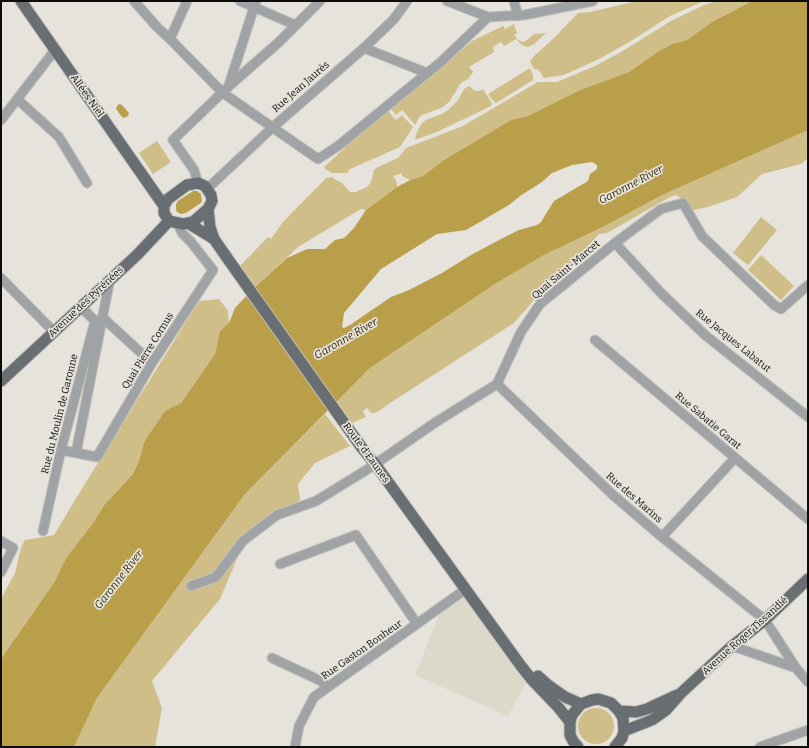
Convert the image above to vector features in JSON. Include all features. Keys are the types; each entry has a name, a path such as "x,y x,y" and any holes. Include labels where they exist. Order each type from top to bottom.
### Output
{"main road":[{"name":"Allées Niel","path":"21,1 164,206"},
{"path":"187,185 203,186 211,195 212,201 208,209 193,222 182,223 164,213 164,206 172,196 187,185"},
{"path":"154,191 172,196"},
{"name":"Route d'Eaunes","path":"208,209 210,227 214,239 230,262 362,448 521,666 570,722"},
{"name":"Route d'Eaunes","path":"182,223 214,239"},
{"name":"Avenue des Pyrénées","path":"1,381 53,331 82,307 153,239 182,223"},
{"name":"Avenue Roger Tissandié","path":"624,731 652,720 666,710 681,693 732,646 765,620 808,579"},
{"name":"Route d'Eaunes","path":"521,666 538,676 565,697 581,704"},
{"name":"Avenue Roger Tissandié","path":"619,710 636,712 647,709 681,693"},
{"path":"578,747 570,735 570,722 575,710 581,704 598,699 611,703 619,710 623,718 624,731 622,738 615,747"}],"street":[{"path":"134,1 146,16 226,89 272,127 318,159 338,146 442,61 488,17"},
{"path":"170,38 187,1"},
{"path":"240,1 255,4 295,25"},
{"path":"203,186 194,170 173,140 226,89 279,42 320,1"},
{"name":"Rue Jean Jaurès","path":"203,186 364,48 394,19 407,1"},
{"path":"447,1 488,17 518,16 588,2"},
{"path":"514,1 518,16"},
{"path":"226,89 255,4"},
{"path":"364,48 427,73"},
{"path":"1,120 55,50"},
{"path":"17,100 59,137 87,183"},
{"name":"Quai Saint-Marcet","path":"497,384 521,332 540,304 615,243 661,209 683,204 702,236 774,305 781,309 808,285"},
{"path":"182,223 191,242"},
{"name":"Quai Pierre Cornus","path":"76,453 97,457 152,363 213,270 182,233 182,223"},
{"name":"Rue Jacques Labatut","path":"615,243 660,293 705,335 808,417"},
{"path":"1,278 53,331"},
{"path":"61,450 76,453 110,279"},
{"name":"Rue du Moulin de Garonne","path":"43,531 61,450 95,321 82,307"},
{"path":"102,317 152,363"},
{"name":"Rue Sabatie Garat","path":"595,340 808,519"},
{"path":"191,586 216,577 243,541 277,515 316,501 375,464 436,422 497,384"},
{"name":"Rue des Marins","path":"497,384 613,495 662,537 765,620 796,668 808,682"},
{"path":"662,537 734,458"},
{"path":"280,564 356,535 418,624"},
{"path":"1,541 13,548 1,572"},
{"name":"Rue Gaston Bonheur","path":"295,747 299,726 314,697 466,589"},
{"path":"732,646 796,668"},
{"path":"272,658 321,681 328,687"},
{"path":"760,747 808,730"}],"shaded area":[{"path":"637,1 704,1 670,16 599,59 564,75 544,78 538,69 535,70 531,64 530,62 534,56 578,13 590,12"},
{"path":"717,1 752,1 712,22 687,40 672,44 659,51 629,72 580,90 528,116 511,120 444,160 423,176 410,180 402,176 402,173 393,176 397,182 397,187 366,210 361,209 298,247 255,287 240,266 268,237 271,239 283,222 326,178 332,177 342,183 350,192 356,192 367,187 371,182 374,170 398,158 406,148 463,126 538,82 557,82 595,66 621,52 671,21 704,5"},
{"path":"514,24 517,33 514,35 518,40 523,42 534,34 546,33 534,44 528,47 522,45 516,39 504,46 501,42 493,47 494,52 469,67 473,72 468,79 461,83 449,102 443,107 420,116 415,125 402,110 396,115 391,109 396,105 395,103 438,71 472,41 503,26 505,29"},
{"path":"530,68 533,75 533,80 496,103 494,102 488,94"},
{"path":"469,86 475,91 483,89 492,103 491,106 439,131 415,140 422,123 448,110 458,100 464,89"},
{"path":"387,110 396,120 402,115 413,127 400,147 350,169 347,173 332,173 325,169 324,167 346,147 344,144"},
{"path":"808,130 808,158 801,164 762,174 737,197 708,207 693,210 688,208 682,199 676,195 607,233 599,234 580,255 541,292 514,323 379,411 371,413 367,408 363,411 366,417 352,423 337,401 370,368 495,284 544,255 605,226 660,196"},
{"path":"157,141 171,162 153,174 139,153"},
{"path":"761,217 777,230 748,265 733,253"},
{"path":"761,255 794,286 781,300 748,270"},
{"path":"219,299 228,311 229,323 220,331 215,354 181,403 165,412 144,442 139,461 133,474 105,504 93,523 66,558 55,581 1,659 1,599 15,573 21,548 25,540 54,535 199,301"},
{"path":"325,414 350,446 315,463 298,484 300,500 247,535 220,599 152,681 162,708 155,747 74,747 97,698 245,494"},
{"path":"467,596 527,681 508,716 415,675 440,612"},
{"path":"600,708 609,713 613,719 613,733 609,739 600,744 592,744 583,739 579,733 578,722 583,713 589,709"}],"water":[{"name":"Garonne River","path":"752,1 808,1 808,130 660,196 605,226 544,255 495,284 370,368 245,494 97,698 74,747 1,747 1,659 55,581 66,558 93,523 105,504 133,474 139,461 144,442 165,411 181,403 215,354 220,331 229,323 235,308 255,287 287,258 307,249 325,249 335,240 344,238 354,228 366,210 397,187 410,180 423,176 444,160 511,120 528,116 580,90 629,72 659,51 672,44 687,40 712,22","holes":["592,162 597,165 597,169 590,174 588,181 554,201 541,222 537,225 519,230 501,239 442,273 409,290 391,297 350,325 344,328 342,327 344,313 381,269 437,234 466,230 509,205 542,182 552,173 572,165"]},
{"path":"119,104 122,105 129,113 128,116 124,118 122,117 116,109"},
{"path":"193,191 197,191 201,194 202,202 186,213 181,214 177,212 176,204 178,201"}]}
